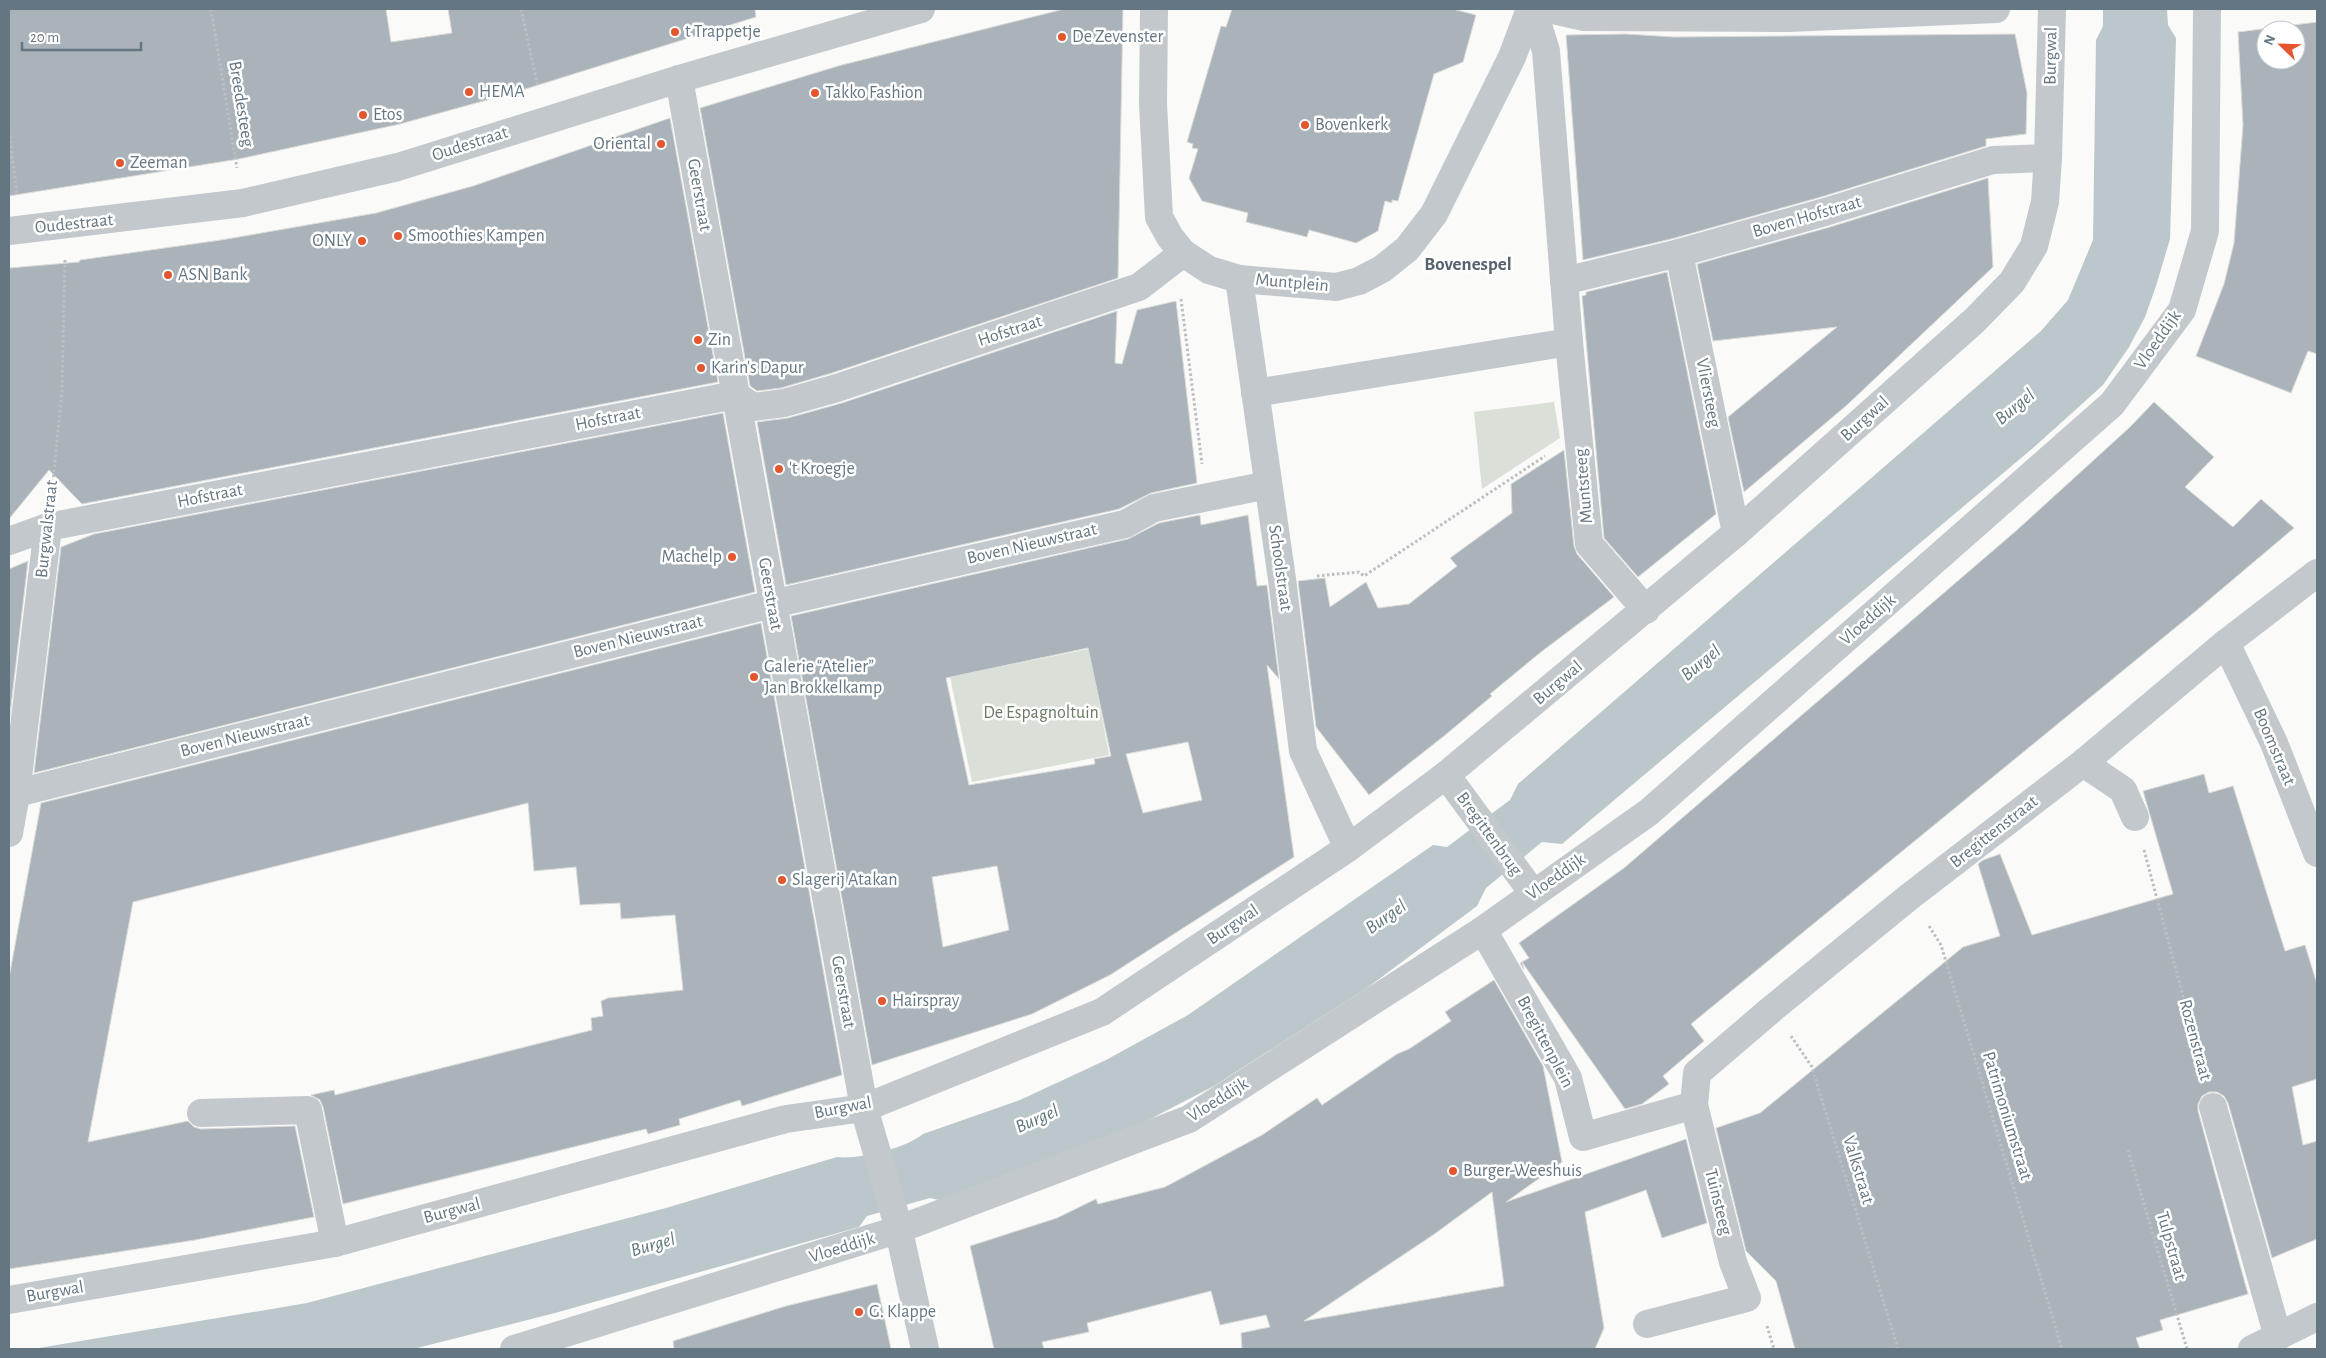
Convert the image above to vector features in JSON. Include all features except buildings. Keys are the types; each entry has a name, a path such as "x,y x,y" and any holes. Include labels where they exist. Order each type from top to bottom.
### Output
{"street":[{"name":"Oudestraat","path":"15,230 243,203 398,167 679,79 921,9"},
{"name":"Muntplein","path":"1154,9 1153,104 1159,217 1170,237 1183,253 1209,270 1239,279 1336,287 1359,281 1382,269 1407,249 1434,214 1512,57 1532,9"},
{"name":"Muntplein","path":"1532,9 1546,51 1569,342"},
{"path":"1548,9 1584,16 1769,18 1996,9"},
{"name":"Burgwal","path":"9,1300 335,1243 786,1119 864,1108 1102,1012 1348,848 1446,776 1736,533 1975,320 2012,282 2034,246 2045,202 2052,9"},
{"name":"Vloeddijk","path":"514,1349 897,1226 1189,1119 1483,930 1525,884 1650,812 2112,404 2182,310 2206,231 2207,9"},
{"name":"Geerstraat","path":"679,79 864,1108 897,1226 925,1349"},
{"name":"Boven Hofstraat","path":"1564,281 1679,253 1825,212 1993,160 2048,158"},
{"name":"Hofstraat","path":"9,542 48,527 735,395 753,407 784,403 837,388 1139,287 1183,253"},
{"name":"Vliersteeg","path":"1679,253 1736,533"},
{"name":"Schoolstraat","path":"1239,279 1282,579 1303,752 1348,848"},
{"path":"1255,393 1569,342"},
{"name":"Muntsteeg","path":"1569,342 1589,544 1646,610"},
{"name":"Boven Nieuwstraat","path":"12,794 772,604 1125,524 1154,508 1268,485"},
{"name":"Burgwalstraat","path":"9,832 12,794 48,527"},
{"name":"Bregittenstraat","path":"1694,1105 1697,1074 1773,1008 1910,897 2083,763 2226,643 2317,573"},
{"name":"Boomstraat","path":"2226,643 2274,743 2317,853"},
{"path":"2083,763 2123,790 2135,817"},
{"name":"Bregittenbrug","path":"1446,776 1525,884"},
{"name":"Bregittenplein","path":"1483,930 1568,1078 1584,1137 1694,1105"},
{"name":"Tuinsteeg","path":"1647,1324 1747,1298 1733,1262 1694,1105"},
{"path":"2213,1107 2278,1337"},
{"path":"201,1113 308,1110 335,1243"},
{"path":"2252,1349 2317,1317"}],"path":[{"name":"Breedesteeg","path":"211,9 243,203"},
{"path":"521,9 545,120"},
{"path":"9,131 15,230"},
{"name":"Burgwalstraat","path":"48,527 62,390 66,224"},
{"path":"1183,253 1180,294 1206,497"},
{"path":"1282,579 1359,572 1364,576 1579,434"},
{"name":"Rozenstraat","path":"2135,817 2213,1107"},
{"name":"Patrimoniumstraat","path":"1910,897 1941,945 2062,1349"},
{"name":"Valkstraat","path":"1773,1008 1812,1067 1898,1349"},
{"name":"Tulpstraat","path":"2128,1150 2187,1349"}],"green space":[{"path":"1554,402 1560,438 1482,489 1474,412"},
{"name":"De Espagnoltuin","path":"1089,649 1109,755 972,782 950,677"}],"water":[{"name":"Burgel","path":"2103,9 2167,9 2168,25 2176,38 2170,239 2145,317 2129,347 2103,385 2033,448 1562,844 1542,842 1486,888 1477,906 1367,988 1214,1086 1129,1130 943,1201 930,1198 867,1216 859,1227 555,1313 413,1349 33,1349 307,1303 666,1208 837,1157 857,1157 882,1152 906,1144 923,1134 1020,1100 1106,1060 1188,1015 1433,845 1447,847 1510,800 1518,784 2041,331 2068,300 2093,240 2096,40 2103,26"}],"place":[{"name":"t Trappetje","path":"675,32"},
{"name":"De Zevenster","path":"1062,37"},
{"name":"HEMA","path":"469,92"},
{"name":"Takko Fashion","path":"815,93"},
{"name":"Etos","path":"363,115"},
{"name":"Bovenkerk","path":"1305,125"},
{"name":"Oriental","path":"661,144"},
{"name":"Zeeman","path":"120,163"},
{"name":"Smoothies Kampen","path":"398,236"},
{"name":"ONLY","path":"362,241"},
{"name":"ASN Bank","path":"168,275"},
{"name":"Zin","path":"698,340"},
{"name":"Karin's Dapur","path":"701,368"},
{"name":"'t Kroegje","path":"779,469"},
{"name":"Machelp","path":"732,557"},
{"name":"Galerie “Atelier” Jan Brokkelkamp","path":"754,677"},
{"name":"Slagerij Atakan","path":"782,880"},
{"name":"Hairspray","path":"882,1001"},
{"name":"Burger-Weeshuis","path":"1453,1171"},
{"name":"G. Klappe","path":"859,1312"}],"district":[{"name":"Bovenespel","path":"1468,264"}]}
